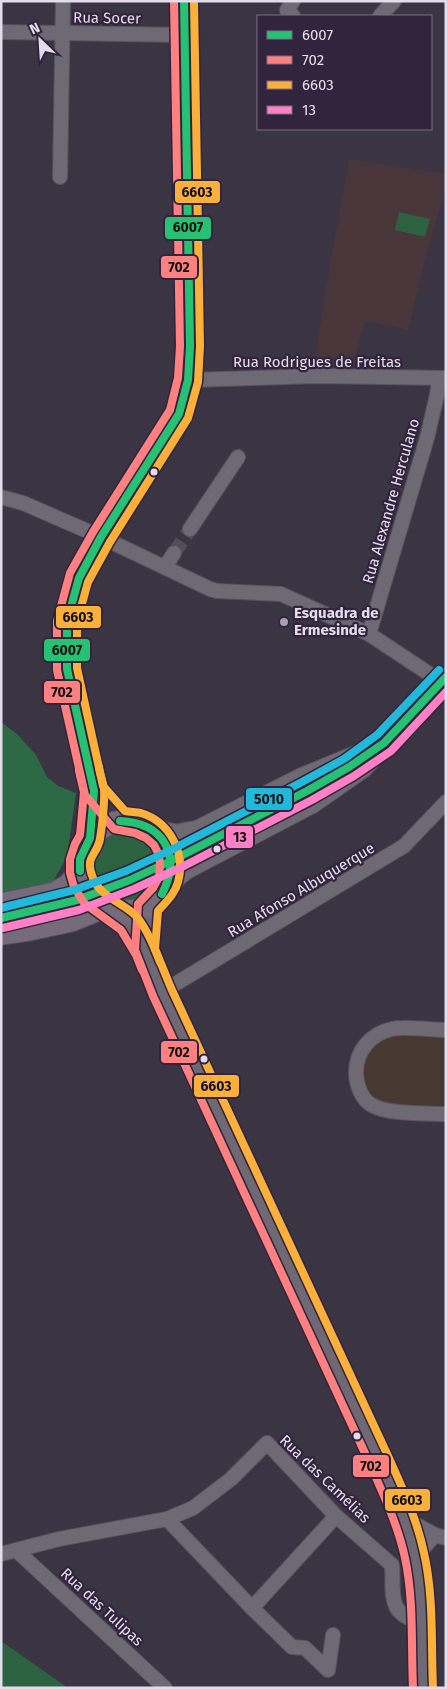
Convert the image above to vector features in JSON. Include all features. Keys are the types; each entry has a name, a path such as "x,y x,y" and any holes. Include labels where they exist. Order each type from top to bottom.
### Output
{"main road":[{"path":"90,838 94,791 67,669 67,622 79,578 101,537 146,469 179,414 188,380 190,336 183,35 184,1"},
{"path":"1,934 71,921 110,908 125,911 137,910 155,900 178,876 187,870 313,803 363,768 384,743 444,681"},
{"path":"384,743 301,778 198,830 177,834 154,830 138,822 120,821 109,824 98,830 90,838 80,860 80,871 84,884 91,896 129,923 145,951 162,992 380,1460 404,1518 415,1558 421,1622 422,1688"},
{"path":"1,918 84,898 130,880 307,791 349,767 384,743"},
{"path":"94,791 120,821"},
{"path":"145,951 155,900 168,882 171,868 170,854 164,841 154,830"},
{"path":"1,904 54,893 68,885 80,871"}],"street":[{"path":"60,177 63,1"},
{"path":"292,15 287,10 293,1"},
{"path":"381,15 394,1"},
{"name":"Rua Socer","path":"1,32 183,35"},
{"name":"Rua Rodrigues de Freitas","path":"188,380 317,376 443,378"},
{"name":"Rua Alexandre Herculano","path":"369,634 443,378"},
{"path":"190,529 238,457"},
{"path":"1,497 23,503 217,591 281,594 369,634 444,681"},
{"path":"165,567 174,552"},
{"name":"Rua Afonso Albuquerque","path":"162,992 404,846 446,802"},
{"path":"446,1030 392,1028 375,1035 362,1048 357,1061 356,1075 361,1092 369,1104 396,1112 446,1114"},
{"name":"Rua das Camélias","path":"1,1554 59,1539 167,1520 193,1508 231,1479 267,1443 336,1516 392,1565 394,1604 400,1614 421,1622"},
{"path":"252,1608 336,1516"},
{"path":"404,1518 440,1537 415,1558"},
{"path":"167,1520 252,1608 292,1646 305,1648 328,1670 333,1634"},
{"name":"Rua das Tulipas","path":"16,1550 165,1688"}],"shaded area":[{"path":"349,159 446,174 446,186 408,330 365,321 353,365 314,365 325,293"},
{"path":"446,1024 446,1120 409,1120 388,1117 371,1112 361,1104 353,1093 349,1072 351,1059 365,1035 377,1028"}],"green space":[{"path":"399,212 430,219 425,237 395,230"},
{"path":"1,722 18,735 36,755 47,777 58,786 76,793 67,857 52,883 1,893"},
{"path":"125,829 139,832 151,840 159,852 162,866 159,880 151,892 139,900 125,903 111,900 99,892 91,880 88,866 91,852 99,840 111,832"},
{"path":"1,1641 68,1688 1,1688"}],"tunnel":[{"path":"174,553 190,529"}],"transit line":[{"name":"702","path":"174,1 180,346 178,378 170,410 93,532 70,573 57,621 57,670 85,795 114,829 135,833 146,838 154,845 159,855 159,877 153,888 138,904 135,950 153,996 370,1464 394,1522 405,1558 410,1590 413,1688"},
{"name":"6007","path":"80,871 80,859 90,838 94,791 67,669 67,621 79,578 101,537 179,414 188,380 190,346 184,1"},
{"name":"6603","path":"194,1 200,346 198,382 188,418 110,542 88,582 77,622 77,668 103,786 125,811 141,813 151,817 168,831 180,860 177,886 158,911 155,949 171,988 404,1491 413,1516 424,1553 429,1586 432,1620 433,1688"},
{"name":"5010","path":"1,908 74,890 126,871 173,849 302,782 344,759 377,735 439,670"},
{"name":"6007","path":"1,918 77,900 130,880 307,791 349,767 384,743 446,677"},
{"name":"13","path":"3,928 79,910 134,889 182,867 312,800 354,776 391,751 446,692"},
{"name":"6603","path":"99,767 104,789 104,807 100,839 90,860 93,878 96,885 106,895 130,910 139,919 160,962"},
{"name":"702","path":"79,771 84,792 80,835 70,859 70,873 74,887 84,903 121,930 136,955 142,970"},
{"name":"6007","path":"120,821 135,823 148,828 158,835 165,844 169,854 170,866 168,880 162,894"}],"place":[{"name":"Esquadra de Ermesinde","path":"284,622"}]}
